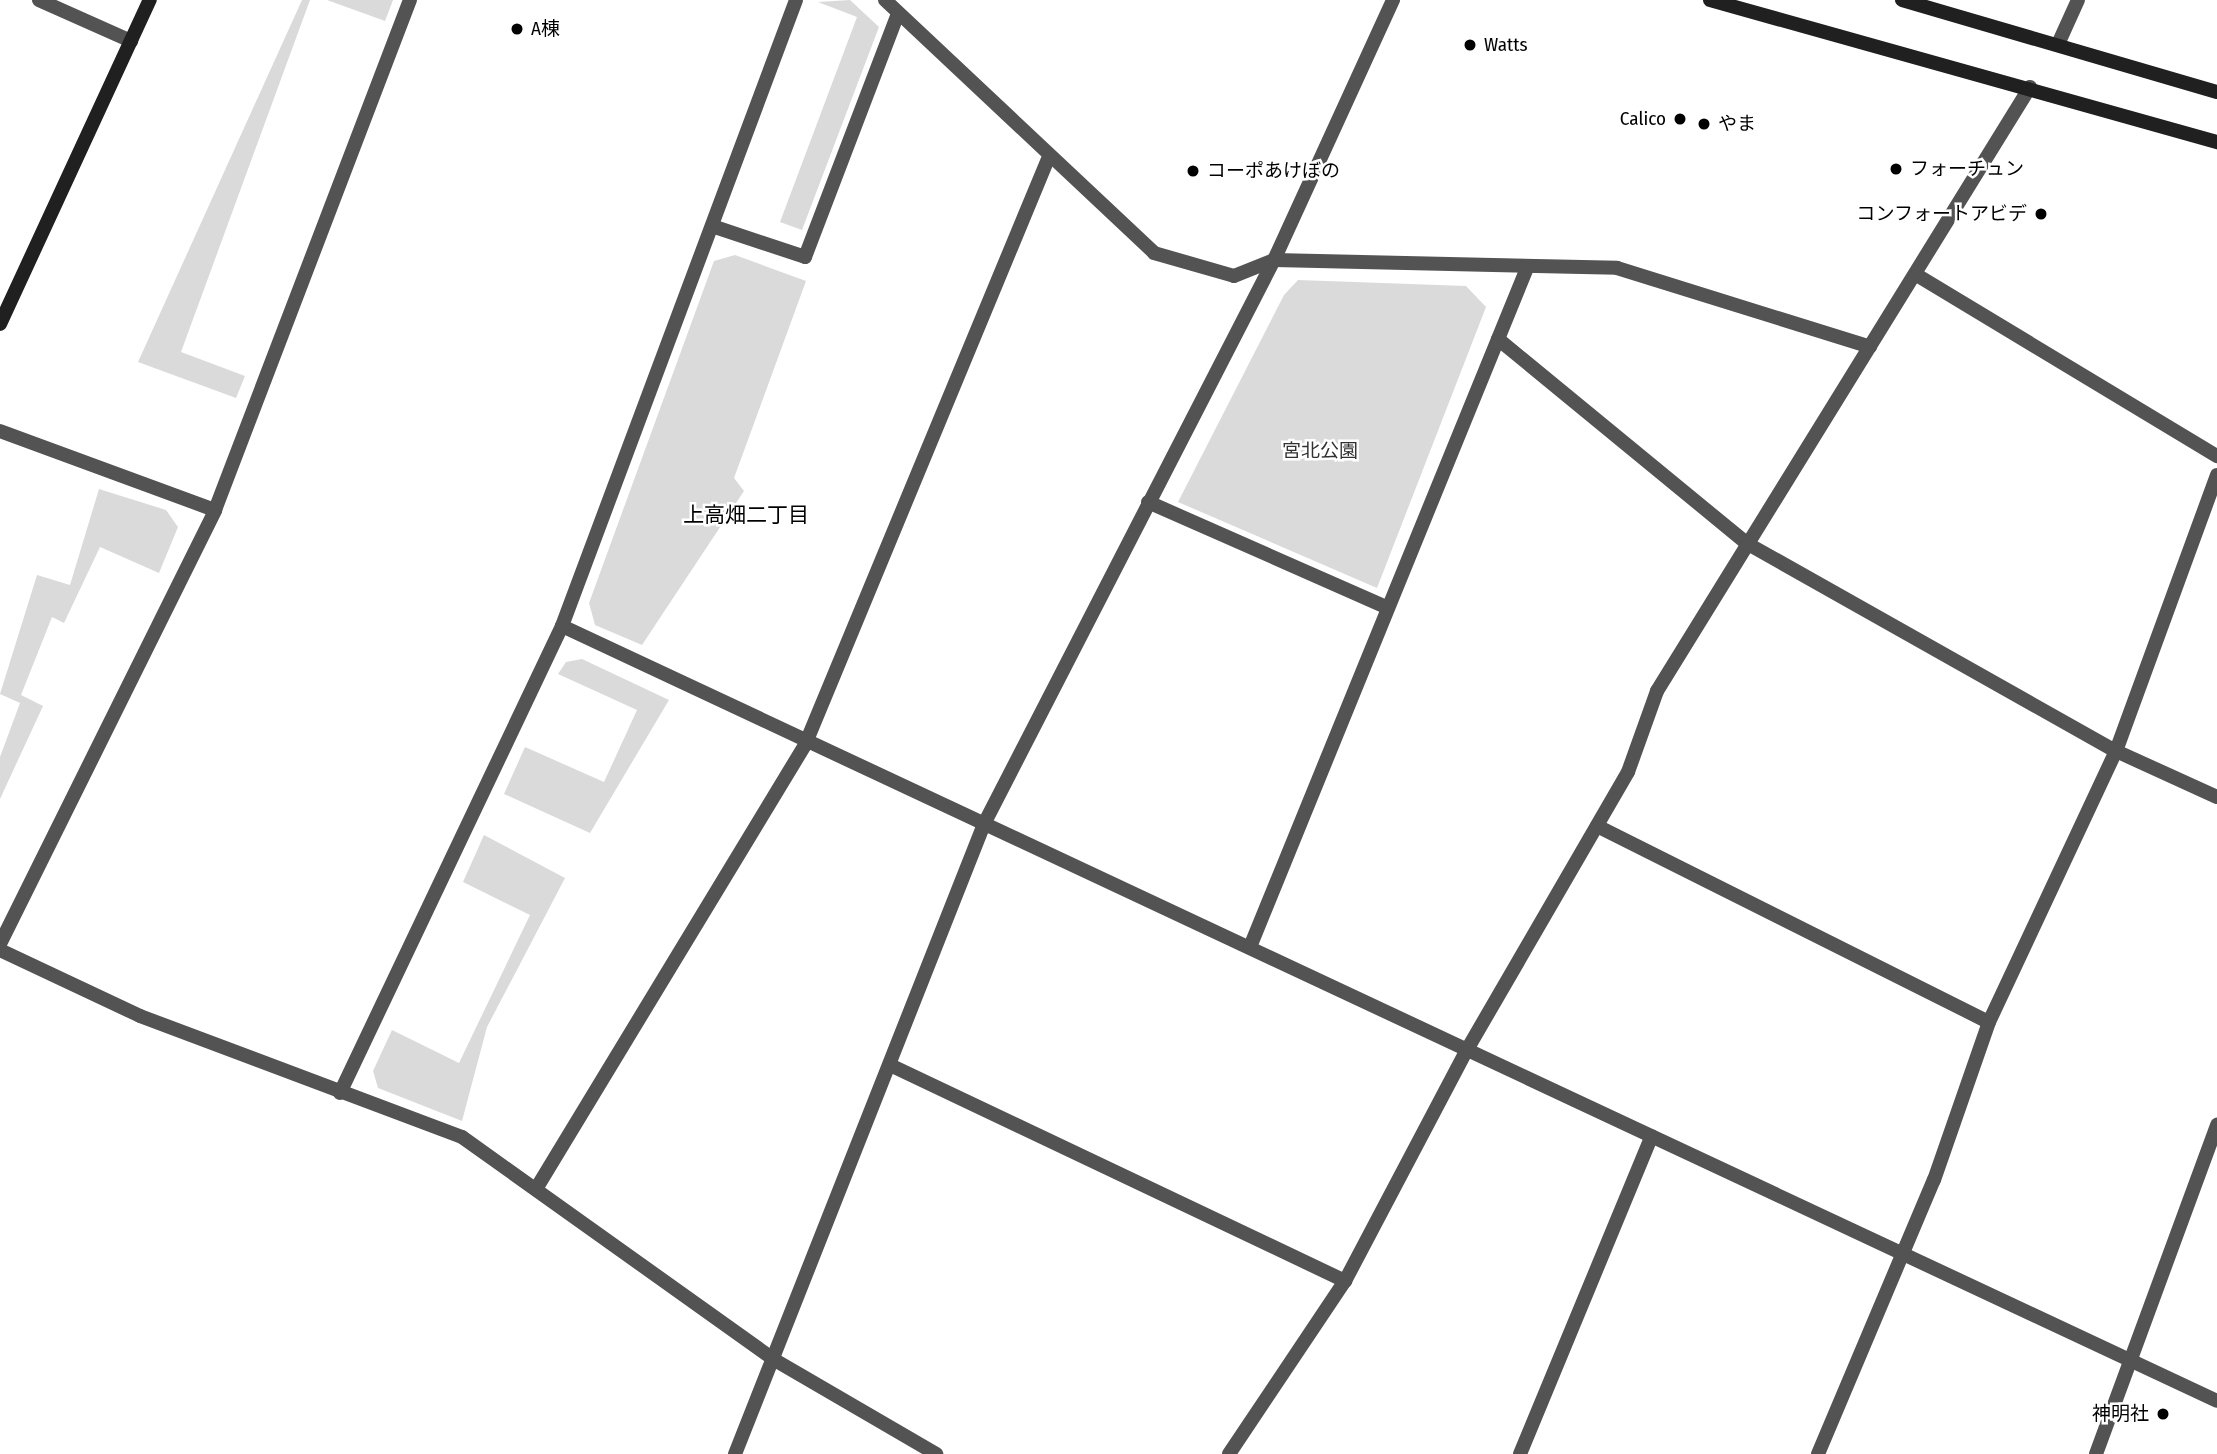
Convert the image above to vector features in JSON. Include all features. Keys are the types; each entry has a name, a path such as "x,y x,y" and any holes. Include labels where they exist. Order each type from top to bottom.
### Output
{"street":[{"path":"38,0 131,41"},
{"path":"0,324 150,0"},
{"path":"0,944 215,510 410,0"},
{"path":"340,1093 562,626 796,0"},
{"path":"885,0 1048,159 1154,253 1234,276 1274,260 1617,268 1870,347"},
{"path":"735,1454 984,824 1274,260 1393,0"},
{"path":"1710,0 2030,87 2217,142"},
{"path":"1902,0 2059,42 2217,92"},
{"path":"2059,42 2078,0"},
{"path":"712,226 805,257 898,13"},
{"path":"1229,1454 1345,1281 1468,1048 1628,772 1657,691 2030,87"},
{"path":"536,1189 805,745 1048,159"},
{"path":"1250,947 1527,268"},
{"path":"1915,274 2217,456"},
{"path":"1498,339 1748,544 2116,751 2217,797"},
{"path":"0,430 215,510"},
{"path":"1818,1454 1901,1255 1989,1022 2116,751 2217,475"},
{"path":"1148,502 1388,608"},
{"path":"562,626 805,745 984,824 1468,1048 2129,1363 2217,1401"},
{"path":"1597,826 1989,1022"},
{"path":"0,950 140,1016 462,1137 773,1359 936,1454"},
{"path":"890,1065 1345,1281"},
{"path":"2096,1454 2217,1125"},
{"path":"1520,1454 1652,1136"}],"green space":[{"path":"302,0 310,0 181,352 245,376 236,398 138,362"},
{"path":"327,0 393,0 385,21"},
{"path":"850,0 879,27 802,230 780,222 857,17 818,2"},
{"path":"735,255 806,281 734,478 744,491 642,645 595,625 589,603 714,261"},
{"name":"宮北公園","path":"1298,280 1466,286 1486,307 1377,588 1178,502 1284,295"},
{"path":"99,489 166,510 178,527 159,573 100,547 64,623 52,617 21,695 43,706 0,799 0,757 20,703 0,694 37,575 70,585"},
{"path":"582,659 669,700 590,833 504,794 525,747 604,782 637,710 558,674 566,662"},
{"path":"484,835 565,878 487,1027 462,1121 378,1088 373,1071 392,1030 459,1063 530,915 463,882"}],"place":[{"name":"A棟","path":"517,29"},
{"name":"Watts","path":"1470,45"},
{"name":"Calico","path":"1680,119"},
{"name":"やま","path":"1704,124"},
{"name":"フォーチュン","path":"1896,169"},
{"name":"コーポあけぼの","path":"1193,171"},
{"name":"コンフォートアビデ","path":"2041,214"},
{"name":"神明社","path":"2163,1414"}],"district":[{"name":"上高畑二丁目","path":"746,515"}]}
